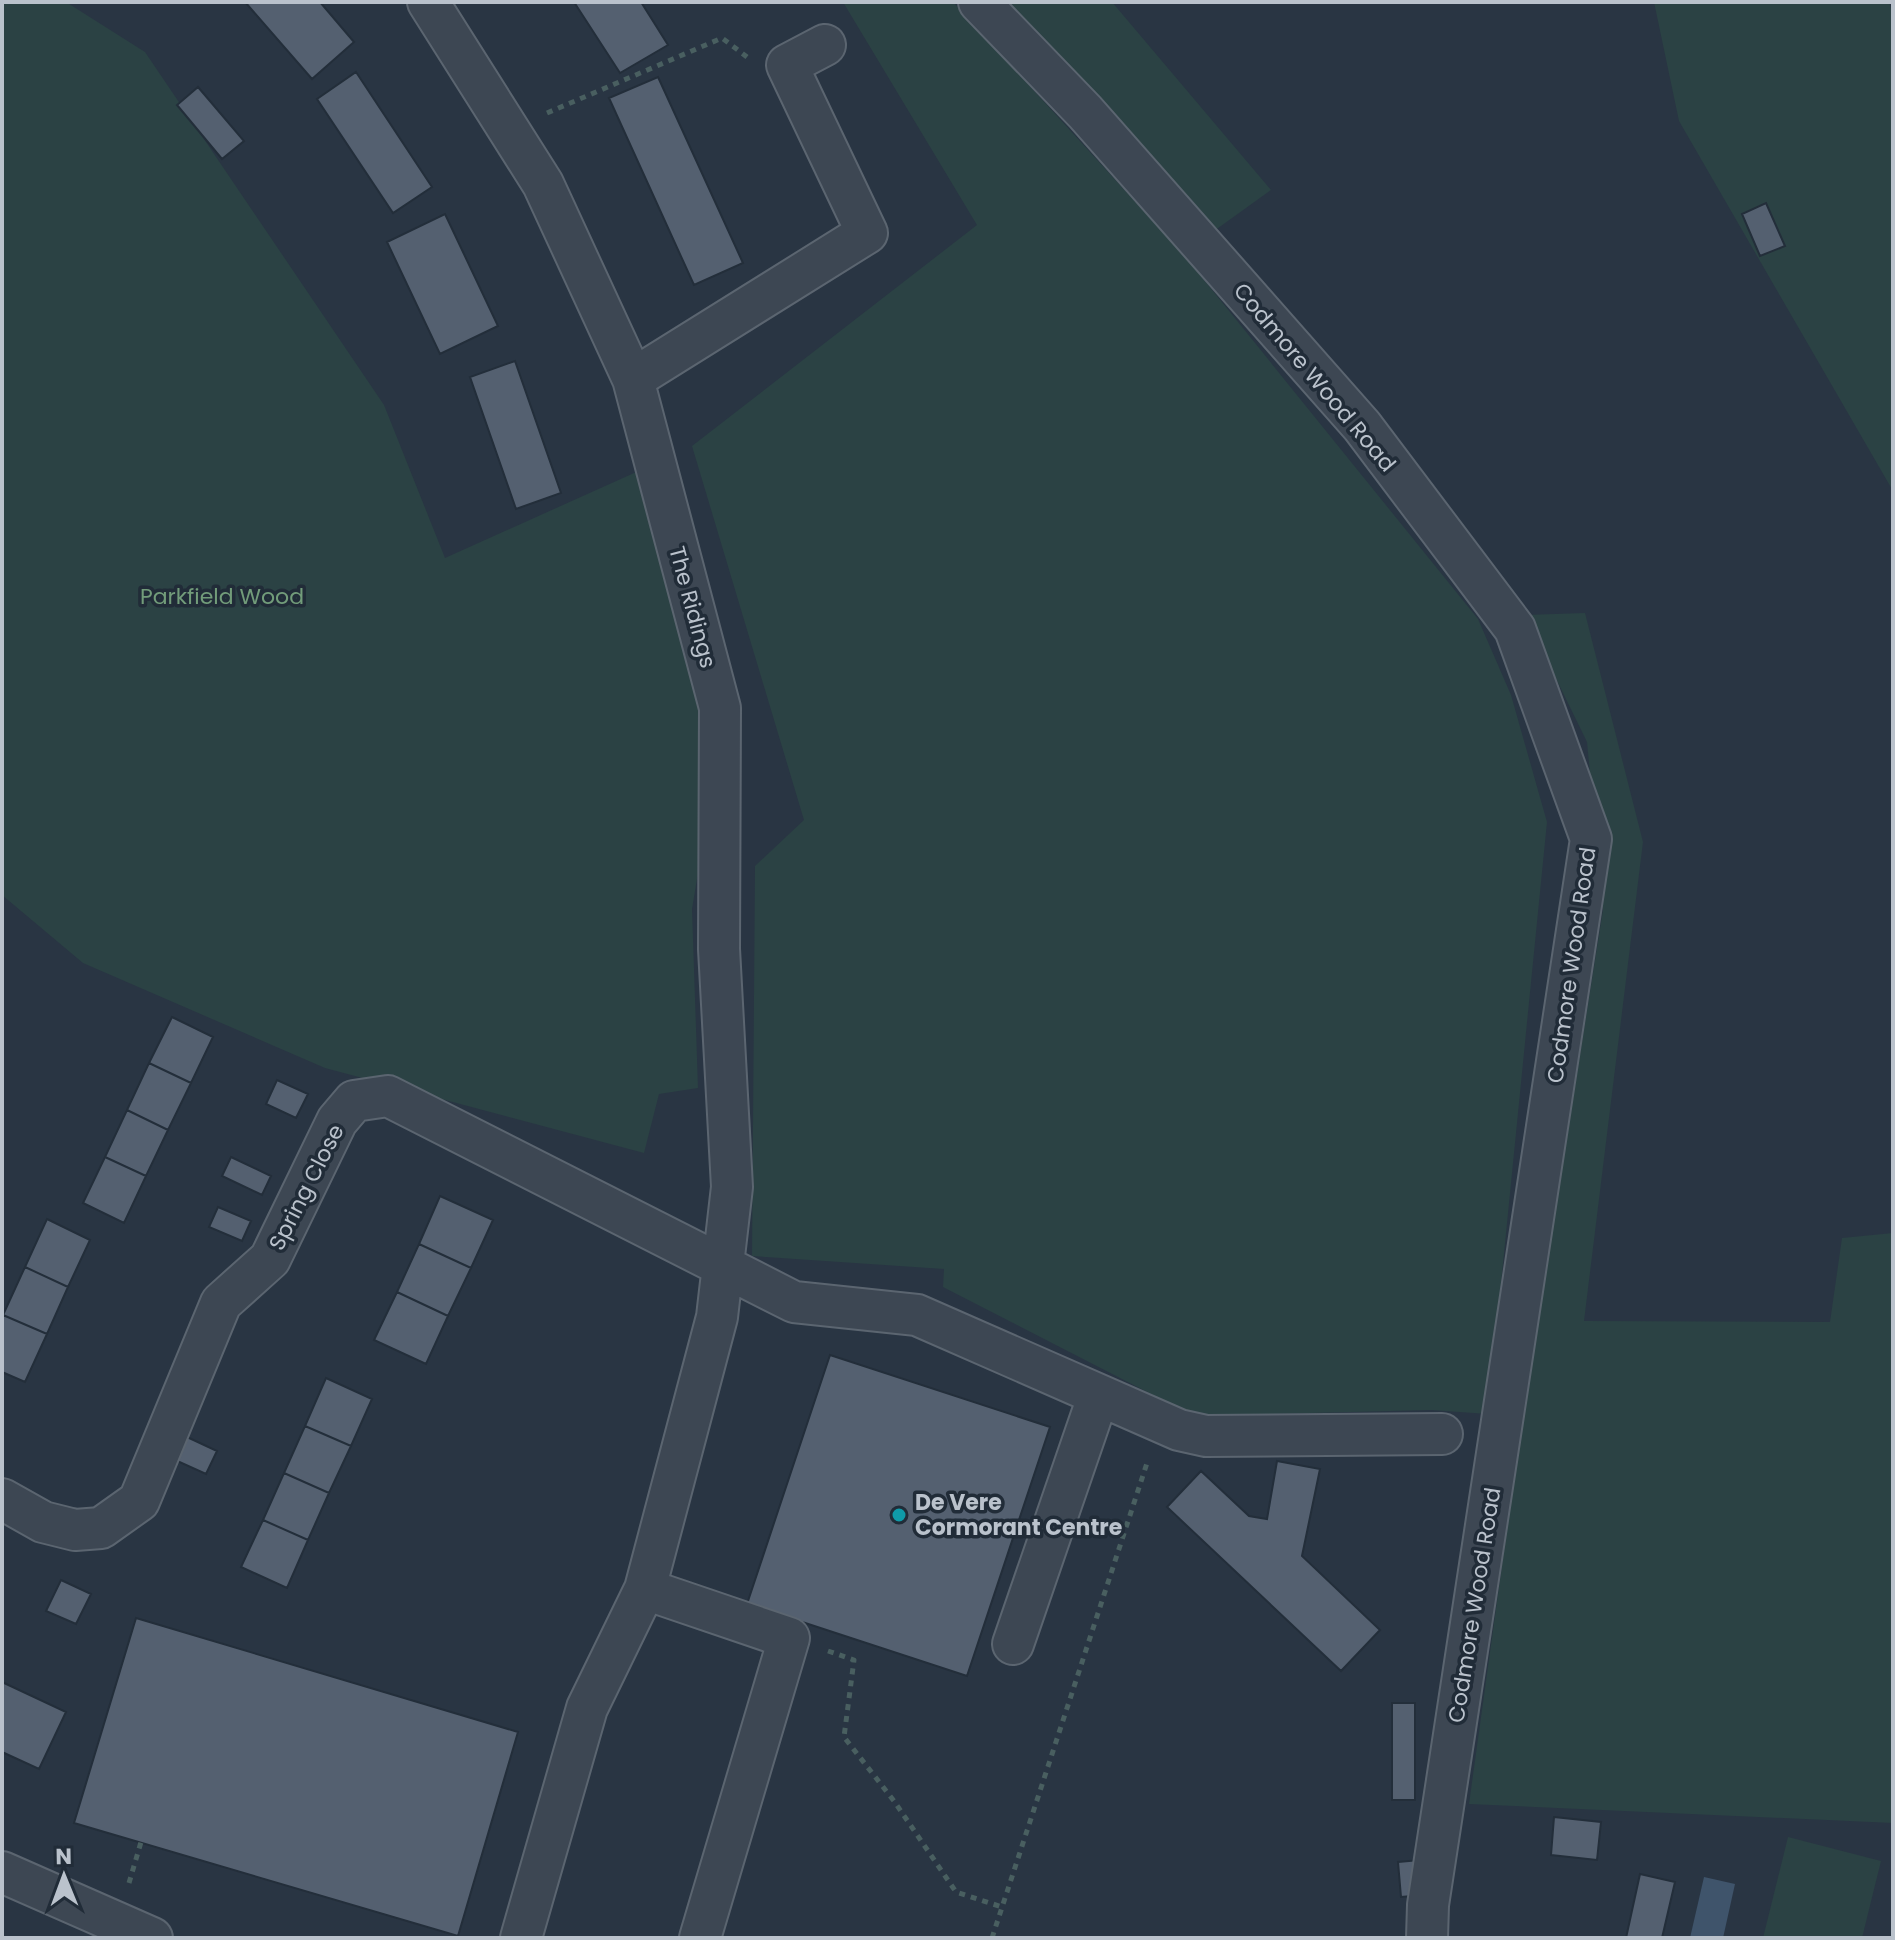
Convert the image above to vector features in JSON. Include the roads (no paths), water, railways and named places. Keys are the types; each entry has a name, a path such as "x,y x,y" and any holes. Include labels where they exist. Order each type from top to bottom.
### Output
{"street":[{"name":"The Ridings","path":"428,2 543,184 633,379 720,708 719,949 732,1187 725,1270 717,1317 645,1589 587,1708 521,1938"},
{"name":"Codmore Wood Road","path":"979,2 1085,112 1362,426 1515,629 1591,839 1428,1905 1427,1938"},
{"path":"633,379 867,233 787,65 825,45"},
{"name":"Spring Close","path":"2,1499 43,1522 75,1530 101,1528 139,1501 221,1303 270,1259 337,1121 354,1101 388,1096 725,1270"},
{"path":"725,1270 794,1302 917,1315 1179,1430 1206,1436 1442,1434"},
{"path":"1013,1644 1098,1397"},
{"path":"645,1589 789,1638 700,1938"},
{"path":"2,1872 152,1938"}],"water":[{"path":"1704,1877 1735,1884 1723,1938 1690,1938"}],"place":[{"name":"De Vere Cormorant Centre","path":"899,1515"}],"park label":[{"name":"Parkfield Wood","path":"222,596"}]}
